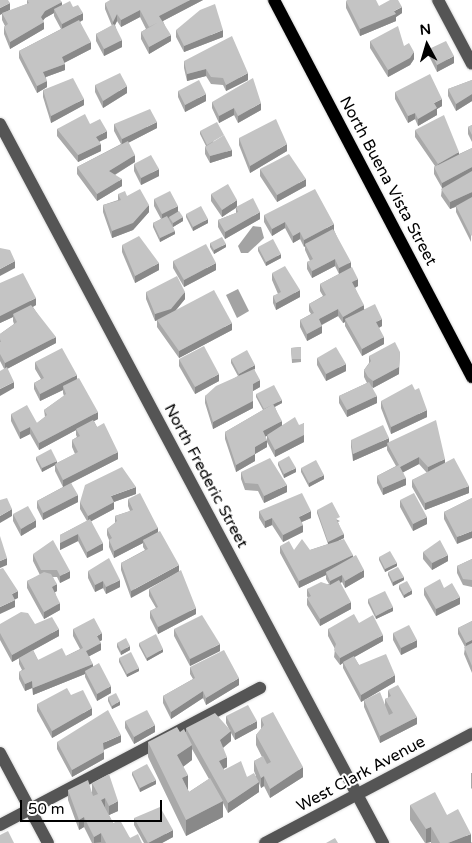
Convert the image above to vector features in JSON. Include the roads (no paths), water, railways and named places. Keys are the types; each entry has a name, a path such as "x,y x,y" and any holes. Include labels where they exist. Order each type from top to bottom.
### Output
{"main road":[{"name":"North Buena Vista Street","path":"274,0 472,377"}],"street":[{"path":"438,0 472,64"},
{"name":"North Frederic Street","path":"0,124 383,843"},
{"path":"0,825 260,688"},
{"name":"West Clark Avenue","path":"265,843 472,734"},
{"path":"0,753 48,843"}]}
